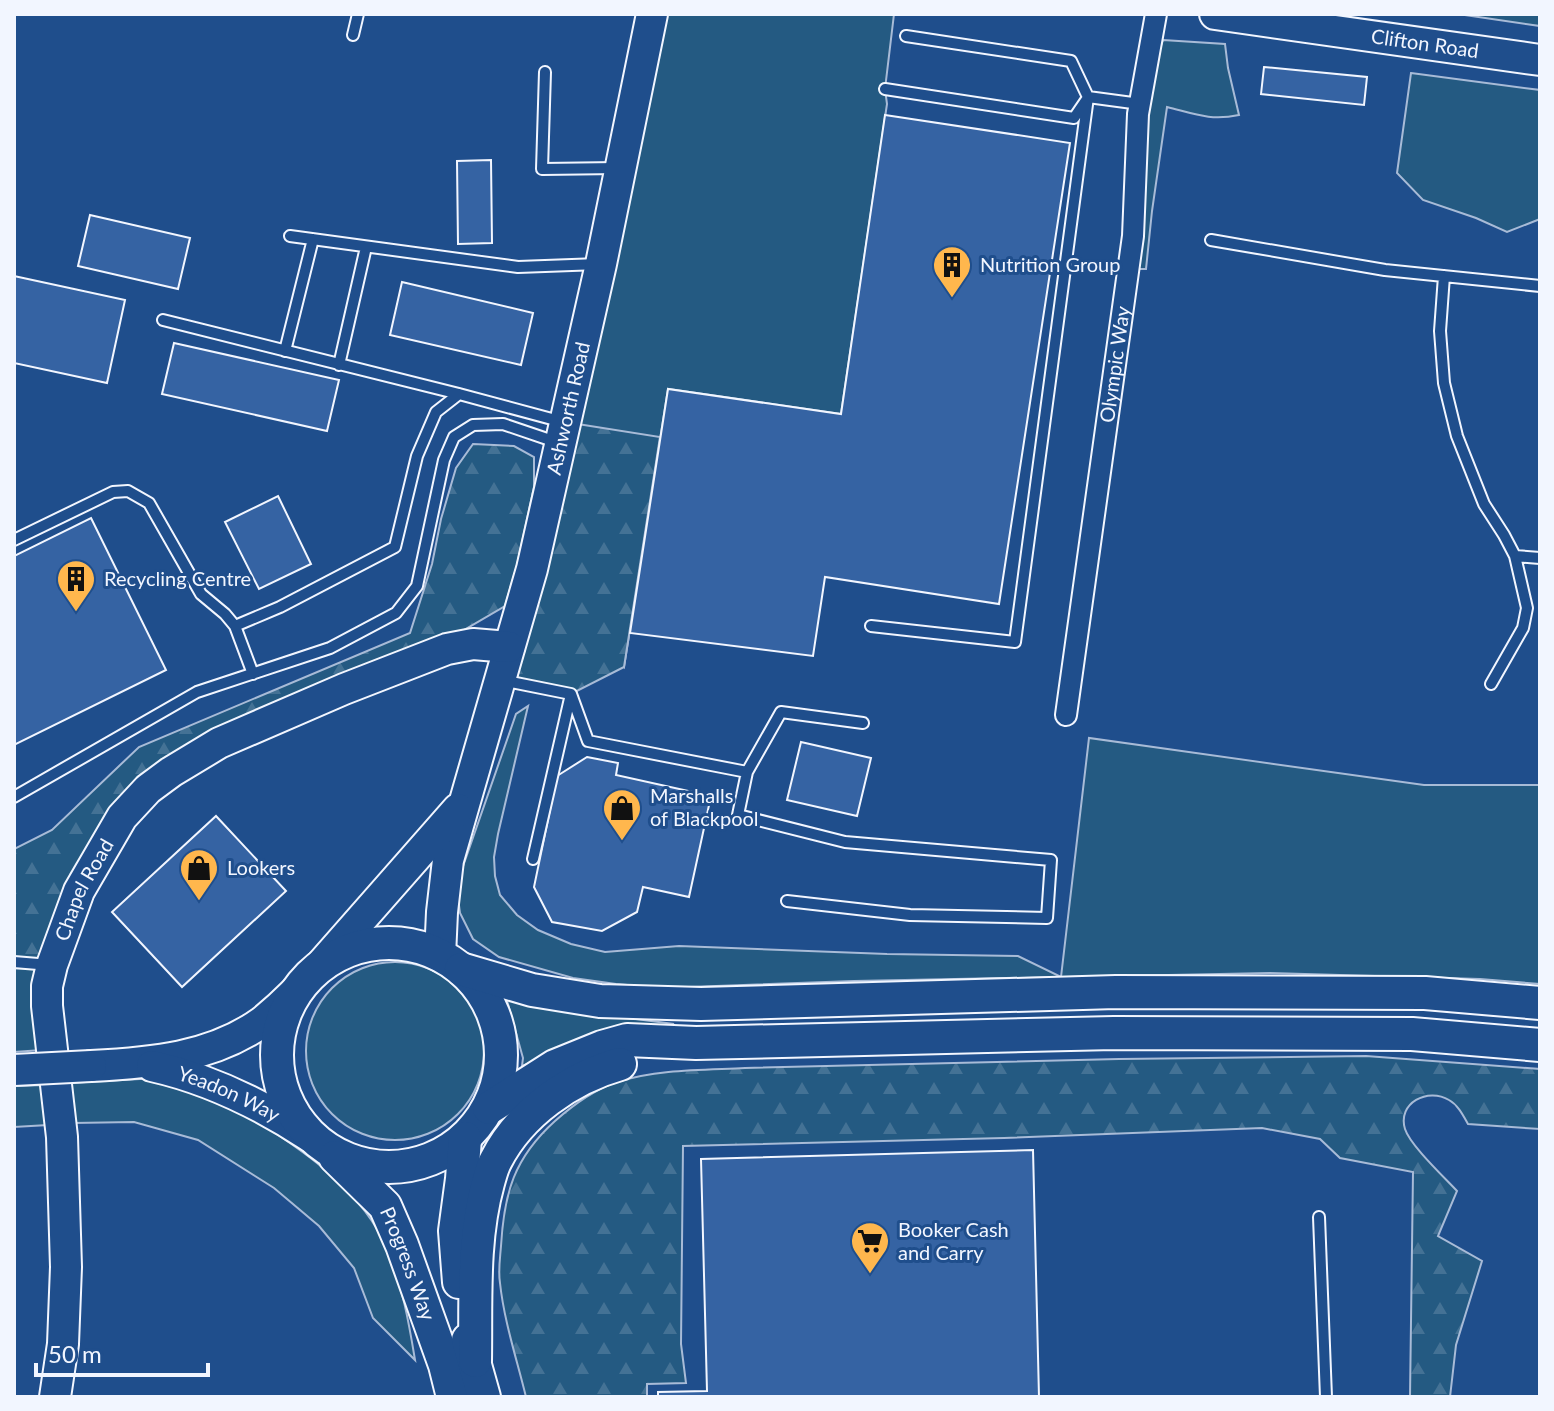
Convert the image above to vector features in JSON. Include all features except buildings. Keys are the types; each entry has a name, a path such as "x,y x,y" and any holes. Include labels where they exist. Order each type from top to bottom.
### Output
{"main road":[{"path":"1540,1003 1425,993 1147,992 701,1004 614,1001 532,990 406,944 375,943 346,951 320,966 294,993 279,1029 277,1068 287,1105 319,1143 361,1165 398,1168 418,1166 434,1159 465,1138 489,1108 555,1066 627,1040 696,1043 1130,1033 1412,1034 1540,1045"},
{"path":"451,962 486,998 500,1033 501,1072 489,1108"},
{"path":"475,1361 477,1256 482,1204 495,1161 510,1138 541,1106 582,1079 603,1069 696,1043"},
{"name":"Progress Way","path":"465,1138 455,1231 463,1320 484,1397"},
{"name":"Progress Way","path":"319,1143 385,1206 445,1365 453,1397"}],"street":[{"name":"Ashworth Road","path":"451,962 442,912 448,860 532,569 601,264 652,14"},
{"name":"Olympic Way","path":"1066,715 1133,236 1140,104 1156,14"},
{"name":"Clifton Road","path":"1215,14 1540,60"},
{"name":"Chapel Road","path":"55,1397 63,1344 66,1267 62,1137 47,986 79,891 107,839 148,789 219,743 447,649 473,644 509,647"},
{"name":"Ashworth Road","path":"320,966 466,800"},
{"name":"Yeadon Way","path":"14,1070 142,1064 190,1054 238,1036 261,1022 294,993"},
{"name":"Yeadon Way","path":"142,1064 179,1072 216,1085 265,1109 319,1143"}],"lane":[{"path":"353,35 358,14"},
{"path":"871,626 1015,642 1088,97 1071,61 906,36"},
{"path":"545,72 542,169 620,167"},
{"path":"885,89 1074,118 1088,97"},
{"path":"1088,97 1140,104"},
{"path":"290,236 518,267 601,264"},
{"path":"285,351 313,239"},
{"path":"1211,240 1385,270 1540,286"},
{"path":"339,365 366,247"},
{"path":"1444,276 1440,331 1444,383 1457,436 1484,504 1515,556 1527,608 1523,628 1491,684"},
{"path":"163,320 459,394 563,433"},
{"path":"235,626 280,607 395,547 417,456 436,412 459,394"},
{"path":"14,797 197,692 330,648 396,613 417,586 444,460 454,437 473,425 503,424 563,433"},
{"path":"14,540 113,492 128,491 149,503 201,594 235,626 253,674"},
{"path":"1515,556 1540,558"},
{"path":"499,680 571,694"},
{"path":"571,694 588,741 747,772"},
{"path":"533,859 571,694"},
{"path":"787,901 910,915 1047,918 1051,860 845,842 738,815 747,772 781,712 863,723"},
{"path":"14,962 52,965"},
{"path":"1319,1217 1326,1397"}],"green space":[{"path":"652,14 894,14 885,89 887,104 841,414 668,389 624,667 532,569"},
{"path":"1458,14 1540,14 1540,26"},
{"path":"1163,40 1225,44 1239,115 1211,117 1167,107 1146,269 1134,269 1151,74"},
{"path":"1411,73 1540,90 1540,219 1507,232 1423,200 1397,173"},
{"path":"565,422 660,437 624,667 571,694 505,681"},
{"path":"473,444 514,446 534,457 534,487 505,606 457,634 143,786 44,965 14,962 14,849 52,830 139,747 410,633 432,564 456,468"},
{"path":"528,706 498,834 495,876 500,895 517,915 538,930 571,944 605,952 679,946 1018,956 1061,977 1089,738 1424,785 1540,785 1540,984 1480,979 1270,973 661,988 573,978 499,957 473,939 460,913 457,891 461,872 516,714"},
{"path":"395,962 412,963 429,969 458,988 477,1017 483,1034 483,1068 477,1085 458,1114 429,1133 412,1139 395,1140 378,1139 361,1133 332,1114 313,1085 307,1068 306,1051 307,1034 313,1017 332,988 361,969 378,963"},
{"path":"14,968 43,969 42,1050 14,1052"},
{"path":"506,997 582,1012 674,1024 612,1033 522,1066 523,1058"},
{"path":"1366,1056 1540,1069 1540,1129 1468,1124 1460,1110 1441,1096 1432,1095 1416,1100 1406,1112 1404,1120 1408,1136 1457,1191 1438,1236 1482,1261 1456,1345 1450,1397 1410,1397 1413,1172 1340,1158 1320,1139 1262,1128 683,1146 681,1344 686,1383 647,1384 647,1397 526,1397 499,1278 502,1227 509,1193 521,1163 541,1135 576,1104 608,1085 648,1075 713,1069"},
{"path":"158,1078 231,1105 315,1161 349,1192 387,1248 401,1290 415,1360 373,1318 354,1268 319,1226 274,1188 198,1140 134,1122 73,1123 68,1083"},
{"path":"45,1085 48,1125 14,1127 14,1086"}],"place":[{"name":"Nutrition Group","path":"952,299"},
{"name":"Recycling Centre","path":"76,613"},
{"name":"Marshalls of Blackpool","path":"622,842"},
{"name":"Lookers","path":"199,902"},
{"name":"Booker Cash and Carry","path":"870,1275"}]}
